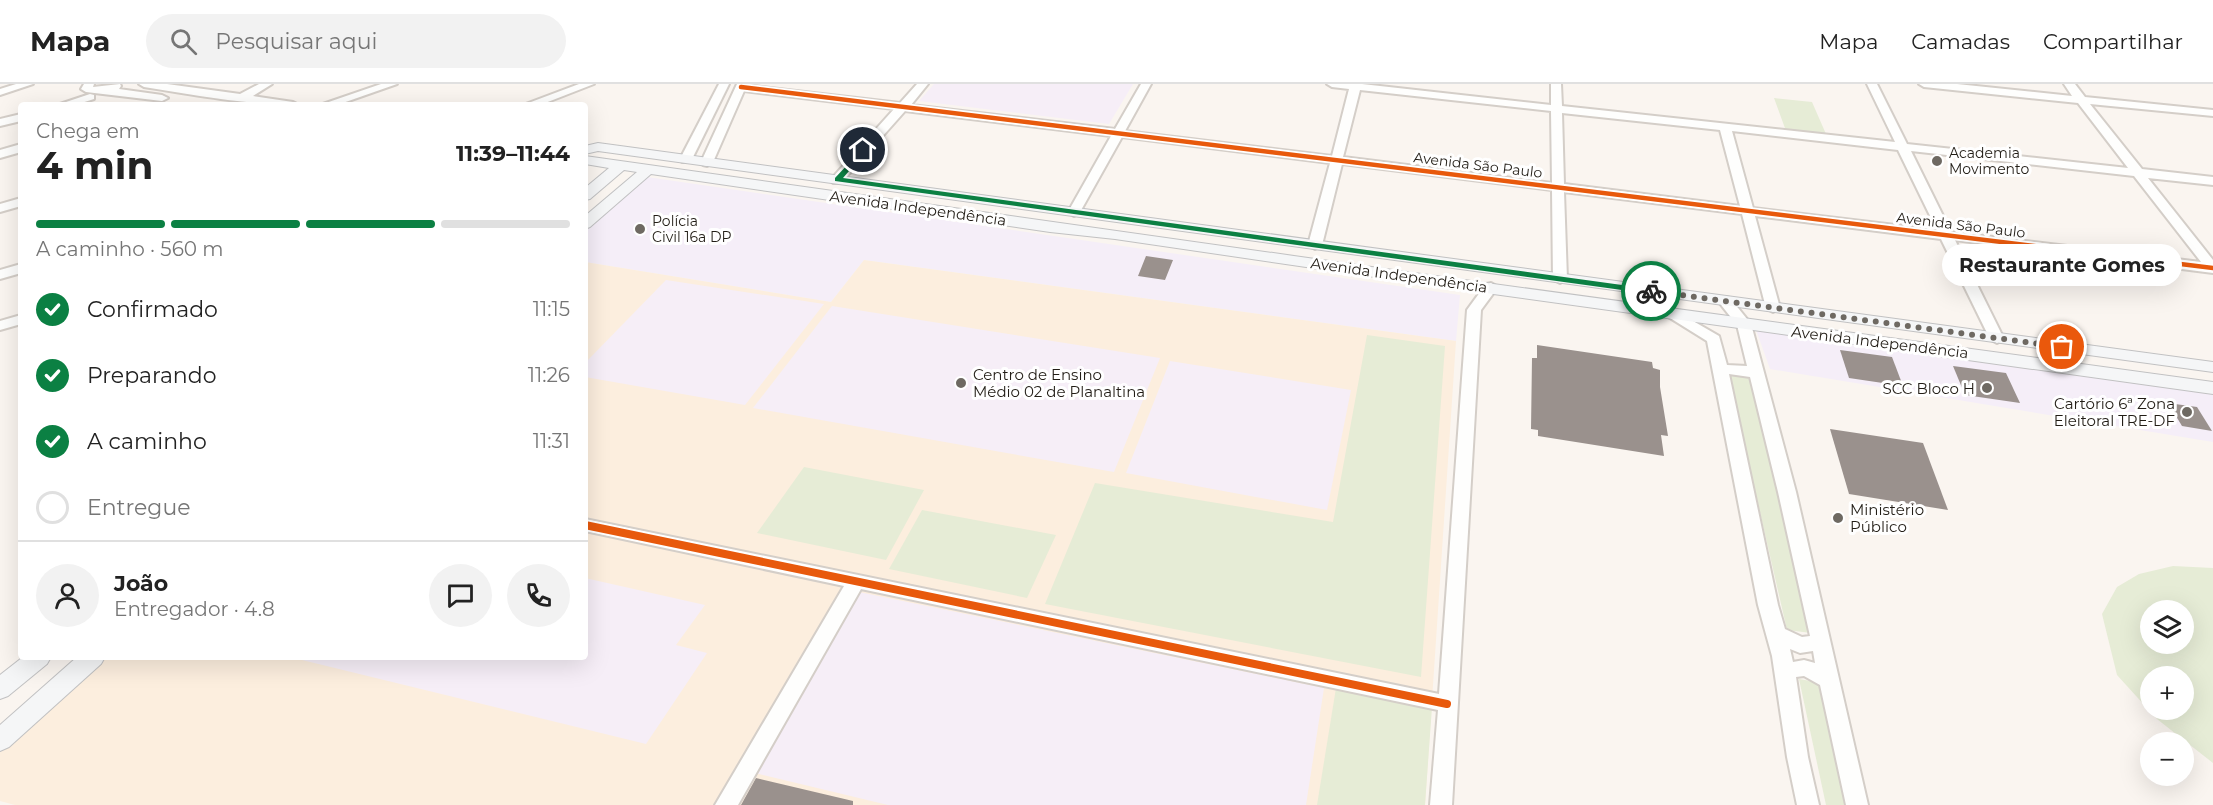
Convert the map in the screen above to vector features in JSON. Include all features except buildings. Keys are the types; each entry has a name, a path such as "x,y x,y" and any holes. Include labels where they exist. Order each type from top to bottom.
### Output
{"main road":[{"name":"Avenida Independência","path":"589,148 837,180 960,204 986,216 1035,225 1115,234 1744,324 1931,348 1997,339 2213,367"},
{"name":"Avenida Independência","path":"588,161 761,185 960,204 1002,203 1074,212 1925,329 1961,343 2213,388"},
{"path":"590,191 620,166"},
{"path":"724,180 741,174 738,167"},
{"path":"588,221 647,170"},
{"path":"761,185 758,180 760,176 774,171"},
{"path":"590,191 623,191"},
{"path":"986,216 991,209 1002,203"},
{"path":"1410,278 1423,275 1425,272 1419,260"},
{"path":"1437,281 1437,272 1445,263"},
{"path":"1925,329 1935,340 1936,344 1931,348"},
{"path":"0,689 35,660"},
{"path":"0,740 90,660"}],"street":[{"path":"0,92 28,84"},
{"path":"70,84 90,93"},
{"path":"70,102 119,84"},
{"path":"144,84 271,102"},
{"path":"241,98 267,84"},
{"path":"336,102 393,84"},
{"path":"538,102 589,84"},
{"path":"686,159 721,84"},
{"path":"837,180 923,84"},
{"path":"1074,212 1146,84"},
{"path":"1332,84 2213,181"},
{"path":"1556,84 1560,279"},
{"path":"1872,84 1997,339"},
{"path":"1924,84 2213,111"},
{"path":"1963,84 2080,98"},
{"path":"2069,84 2213,268"},
{"path":"1315,245 1356,85"},
{"path":"707,162 741,86"},
{"name":"Avenida São Paulo","path":"741,86 2213,268"},
{"path":"106,90 192,102"},
{"path":"0,123 18,118"},
{"path":"705,120 725,121"},
{"path":"1725,127 1773,308"},
{"path":"0,154 18,149"},
{"path":"0,208 18,203"},
{"path":"0,275 18,269"},
{"path":"1441,805 1474,310 1491,288"},
{"path":"1725,302 1744,324 1787,492 1857,805"},
{"path":"1668,313 1714,339 1768,605 1778,634 1786,672 1795,743 1808,805"},
{"path":"0,326 18,320"},
{"path":"1720,369 1743,370 1756,374"},
{"path":"588,526 1447,704"},
{"path":"726,805 857,580"},
{"path":"1778,634 1800,645 1820,643"},
{"path":"1786,672 1803,667 1813,669 1829,681"}],"shaded area":[{"path":"934,84 1133,84 1109,124 919,101"},
{"path":"647,177 1460,295 1456,341 864,260 831,302 588,262 588,228"},
{"path":"864,260 1456,341 1425,805 15,805 0,801 0,751 103,660 588,660 588,262 831,302"},
{"path":"666,280 824,304 745,405 588,378 588,360"},
{"name":"Centro de Ensino Médio 02 de Planaltina","path":"832,306 1160,358 1114,472 753,408"},
{"path":"1755,327 2213,391 2213,442 1770,369"},
{"path":"1170,361 1351,390 1327,510 1126,473"},
{"path":"588,579 705,605 676,645 707,653 646,744 302,660 588,660"},
{"path":"859,592 1324,688 1306,805 888,805 755,773"}],"green space":[{"path":"1774,98 1812,102 1826,134 1786,131"},
{"path":"1367,335 1445,346 1421,677 1045,604 1095,483 1333,522"},
{"path":"1728,373 1750,376 1811,633 1787,630"},
{"path":"804,467 924,490 886,560 757,533"},
{"path":"922,510 1056,535 1027,598 889,569"},
{"path":"2173,566 2213,568 2213,763 2194,748 2194,732 2174,732 2158,720 2194,720 2194,666 2140,666 2140,700 2117,675 2102,614 2117,587 2139,574"},
{"path":"1799,679 1822,683 1849,805 1826,805"},
{"path":"1336,688 1432,707 1425,805 1317,805"}],"cycle path":[{"path":"741,87 2213,268"},
{"path":"588,526 1447,704"}],"way so far":[{"path":"1651,291 2062,347"}],"place":[{"name":"Academia Movimento","path":"1937,161"},
{"name":"Polícia Civil 16a DP","path":"640,229"},
{"name":"Restaurante Gomes","path":"2062,347"},
{"name":"Centro de Ensino Médio 02 de Planaltina","path":"961,383"},
{"name":"SCC Bloco H","path":"1987,388"},
{"name":"Cartório 6ª Zona Eleitoral TRE-DF","path":"2187,412"},
{"name":"Ministério Público","path":"1838,518"}],"route":[{"path":"863,150 837,180 1651,291"}]}
